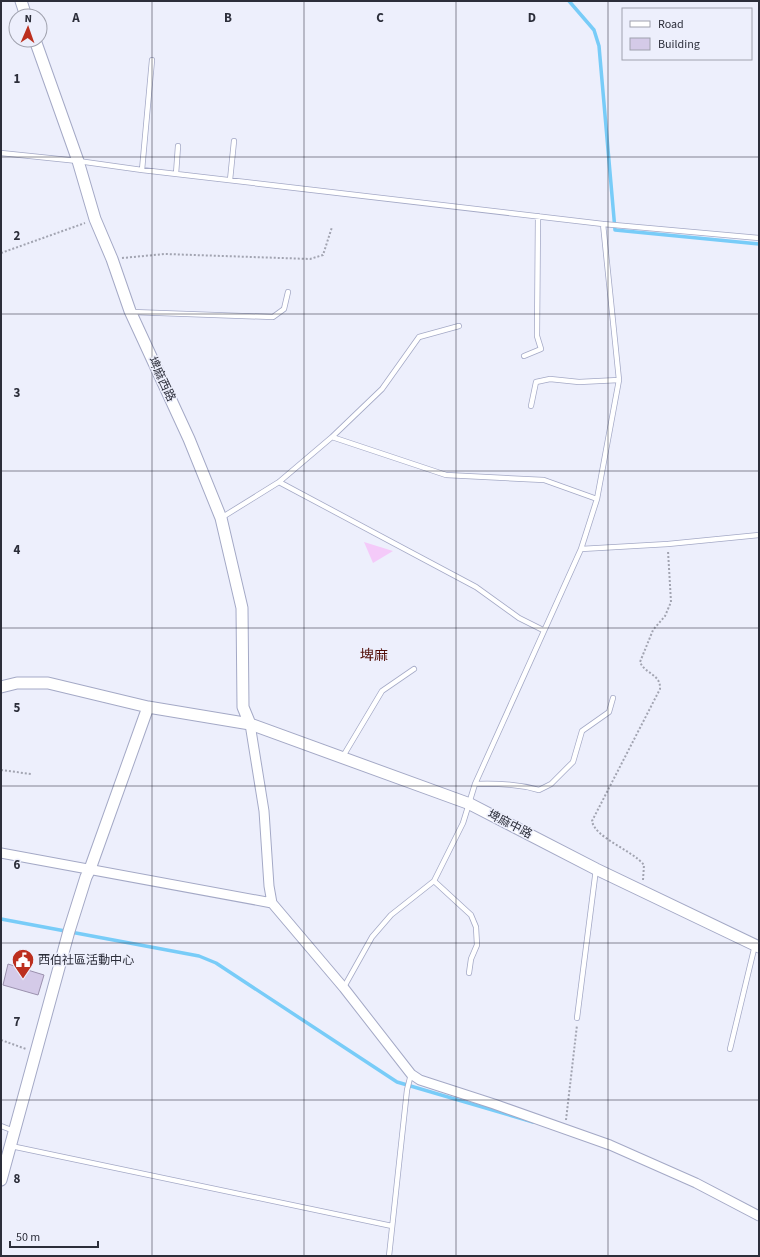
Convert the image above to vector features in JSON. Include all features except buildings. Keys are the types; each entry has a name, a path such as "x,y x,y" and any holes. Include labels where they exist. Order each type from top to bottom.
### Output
{"street":[{"name":"埤麻西路","path":"38,48 78,161 95,219 112,259 130,311 190,439 221,518 242,608 243,708 250,724"},
{"name":"埤麻中路","path":"1,687 17,683 48,684 148,707 250,724 470,804 640,891 757,946"},
{"path":"1,1180 69,931 86,877 148,707"},
{"path":"250,724 264,811 269,886 272,903 344,988 411,1074 420,1080 610,1145 668,1171 759,1216"},
{"path":"1,852 272,903"}],"lane":[{"path":"142,170 152,60"},
{"path":"230,180 234,141"},
{"path":"176,174 178,146"},
{"path":"1,154 78,161 142,170 603,224 759,238"},
{"path":"524,356 541,349 537,336 538,216"},
{"path":"344,988 372,937 390,915 434,881 463,823 475,784 543,630 562,594 581,549 597,499 619,380 603,224"},
{"path":"130,311 273,317 284,309 288,292"},
{"path":"221,518 278,482 332,437 382,389 420,337 459,326"},
{"path":"531,406 536,382 550,379 579,382 619,380"},
{"path":"332,437 446,475 544,480 597,499"},
{"path":"278,482 476,587 519,618 543,630"},
{"path":"581,549 668,544 759,535"},
{"path":"342,758 382,691 414,669"},
{"path":"475,784 517,784 539,790 551,784 573,762 582,731 609,712 613,698"},
{"path":"577,1018 596,869"},
{"path":"434,881 471,915 476,927 477,945 471,959 469,973"},
{"path":"730,1049 757,946"},
{"path":"389,1256 407,1090 411,1074"},
{"path":"1,1126 14,1131"},
{"path":"11,1146 392,1226"}],"path":[{"path":"1,253 95,219"},
{"path":"112,259 165,254 310,259 323,255 332,227"},
{"path":"640,891 644,864 639,858 600,834 593,828 592,821 660,689 658,678 642,667 640,662 653,630 665,616 671,602 668,544"},
{"path":"1,770 31,774"},
{"path":"565,1129 577,1018"},
{"path":"1,1040 36,1052"}],"shaded area":[{"path":"364,542 393,551 373,563"}],"waterway":[{"path":"569,1 594,30 599,46 615,230 759,244"},
{"path":"1,919 199,956 216,963 397,1082 533,1122"}],"place":[{"name":"西伯社區活動中心","path":"23,980"}],"district":[{"name":"埤麻","path":"374,655"}]}
